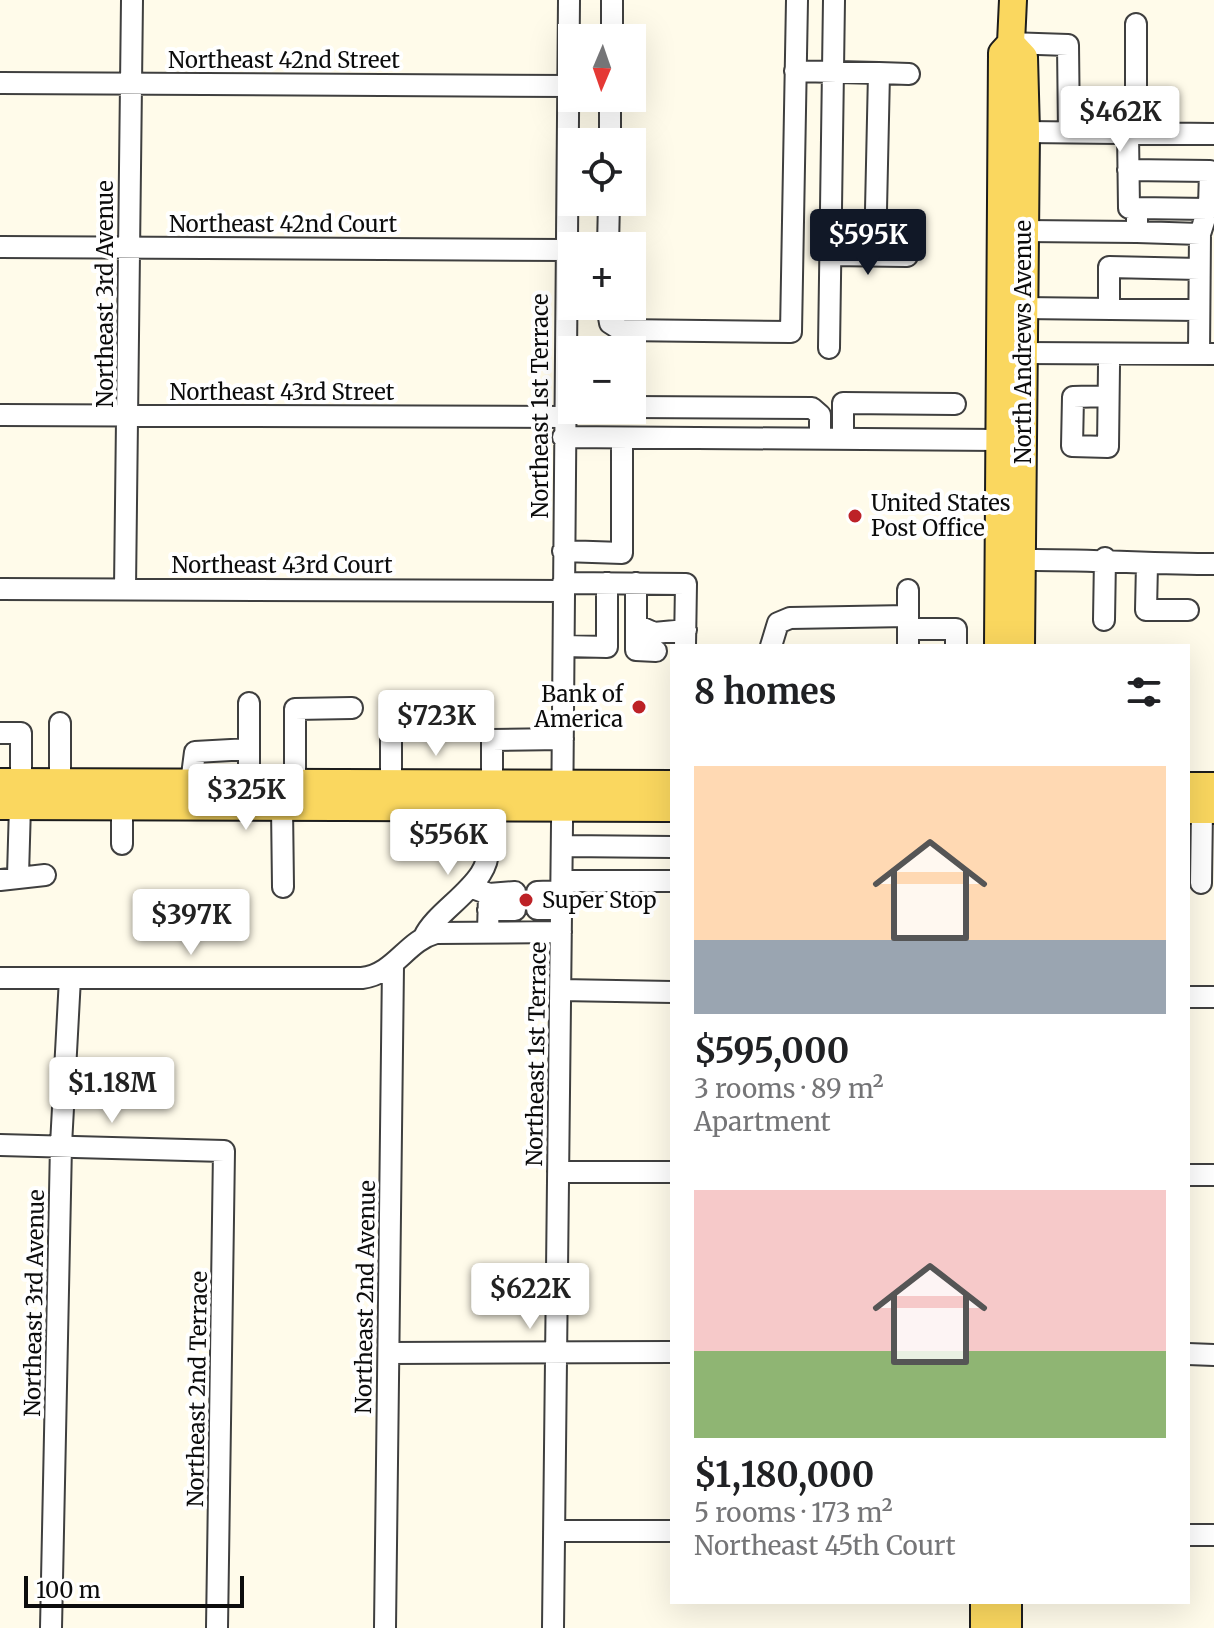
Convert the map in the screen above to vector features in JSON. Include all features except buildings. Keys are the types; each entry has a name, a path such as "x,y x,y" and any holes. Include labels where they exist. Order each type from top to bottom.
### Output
{"main road":[{"name":"North Andrews Avenue","path":"998,644 1002,53 1011,43 1013,0"},
{"name":"North Andrews Avenue","path":"1011,43 1024,57 1026,132 1021,644"},
{"path":"1001,329 1023,353"},
{"path":"10,794 60,783 122,795 191,783 492,784 670,808"},
{"path":"10,794 122,795 282,807 461,807 670,784"},
{"path":"1190,786 1214,786"},
{"path":"984,1604 984,1628"},
{"path":"1008,1604 1008,1628"}],"street":[{"name":"Northeast 3rd Avenue","path":"125,588 132,0"},
{"name":"Northeast 1st Terrace","path":"569,0 569,24"},
{"path":"612,0 612,24"},
{"path":"609,320 621,330 791,332 797,1 834,2 829,348"},
{"path":"1136,24 1128,170 1129,208 1208,209"},
{"path":"1011,43 1068,45 1069,132"},
{"path":"795,71 909,74"},
{"path":"875,255 879,73"},
{"name":"Northeast 42nd Street","path":"0,83 558,86"},
{"name":"Northeast 1st Terrace","path":"566,232 569,112"},
{"path":"1026,132 1214,134"},
{"path":"1023,353 1206,354 1199,310 1199,269 1200,234 1208,209 1210,171 1128,170"},
{"path":"1137,208 1137,232"},
{"path":"1024,231 1200,234"},
{"name":"Northeast 42nd Court","path":"0,247 558,250"},
{"path":"830,255 907,256"},
{"path":"1109,309 1109,267 1199,269"},
{"path":"1023,308 1199,310"},
{"path":"1108,396 1109,354"},
{"path":"843,438 843,403 955,404"},
{"path":"646,407 812,408 820,415 820,438"},
{"name":"Northeast 43rd Street","path":"0,415 558,417"},
{"name":"Northeast 1st Terrace","path":"553,1628 564,846 565,424"},
{"name":"Northeast 43rd Street","path":"584,424 622,438 999,440"},
{"path":"563,551 622,553 622,438"},
{"path":"1022,560 1105,558 1147,564 1214,564"},
{"path":"1104,620 1105,558"},
{"path":"1147,564 1146,610 1188,610"},
{"path":"564,646 607,647 607,583"},
{"path":"636,583 636,650 656,651"},
{"name":"Northeast 43rd Court","path":"0,589 686,584 685,638"},
{"path":"908,590 908,630"},
{"path":"772,644 782,620 908,630 956,629 956,644"},
{"path":"636,625 654,633 685,638"},
{"path":"249,703 249,783"},
{"path":"295,783 295,709 352,708"},
{"path":"60,723 60,783"},
{"path":"391,727 391,783"},
{"path":"0,733 21,733 10,794 9,878 45,875"},
{"path":"492,784 492,740 563,739"},
{"path":"191,783 195,752 249,749"},
{"path":"122,795 122,844"},
{"path":"282,807 283,887"},
{"path":"461,807 481,833 487,851 482,871 482,897 488,932"},
{"path":"1201,810 1201,883"},
{"path":"564,846 670,847"},
{"path":"537,900 562,894 670,881"},
{"path":"0,978 371,977 393,966 424,937 434,921 482,897 515,901"},
{"path":"424,937 443,932 561,932"},
{"name":"Northeast 2nd Avenue","path":"385,1628 393,966"},
{"name":"Northeast 3rd Avenue","path":"51,1628 61,1145 70,978"},
{"path":"561,990 670,992"},
{"path":"1190,997 1214,997"},
{"path":"0,1145 61,1145"},
{"name":"Northeast 2nd Terrace","path":"61,1145 224,1151 217,1628"},
{"path":"558,1172 670,1172"},
{"path":"1190,1175 1214,1175"},
{"path":"389,1353 670,1352"},
{"path":"1190,1354 1214,1355"},
{"path":"554,1531 670,1531"},
{"path":"1190,1535 1214,1535"}],"place":[{"name":"United States Post Office","path":"855,516"},
{"name":"Bank of America","path":"639,707"},
{"name":"Super Stop","path":"526,900"}]}
